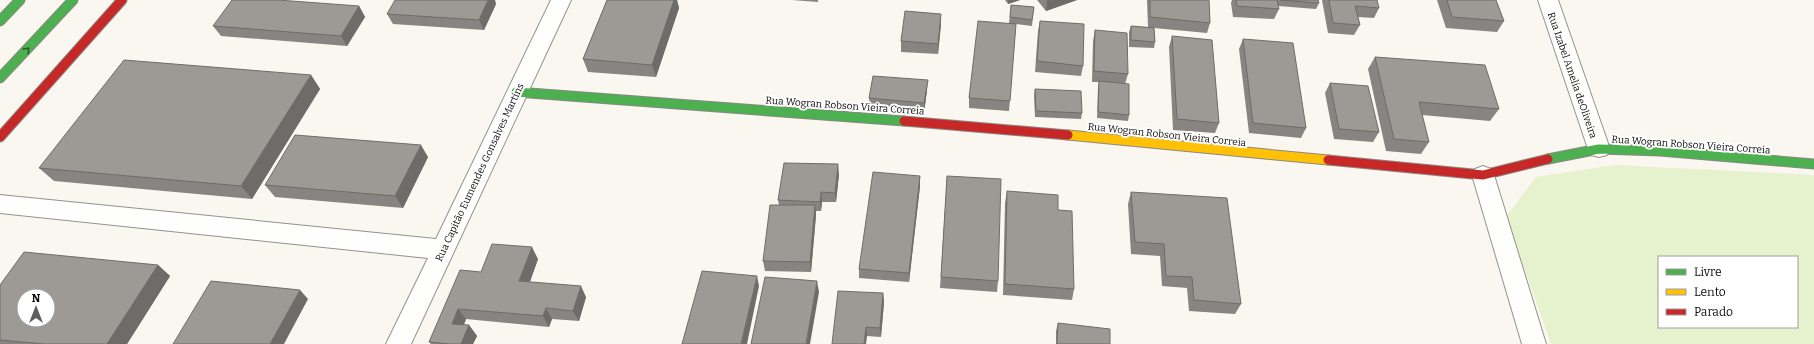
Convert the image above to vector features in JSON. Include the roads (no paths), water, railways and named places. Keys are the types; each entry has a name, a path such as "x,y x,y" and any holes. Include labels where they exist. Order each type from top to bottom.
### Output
{"main road":[{"path":"0,21 20,0"},
{"path":"0,78 73,0"},
{"path":"0,137 122,0"},
{"name":"Rua Wogran Robson Vieira Correia","path":"516,92 991,127 1483,175 1544,160 1599,149 1660,151 1814,164"}],"street":[{"name":"Rua Capitão Eumendes Gonsalves Martins","path":"398,344 444,250 516,92 561,0"},
{"name":"Rua Izabel Amelia deOliveira","path":"1548,0 1599,149"},
{"path":"1483,175 1534,344"},
{"path":"0,204 444,250"}]}
